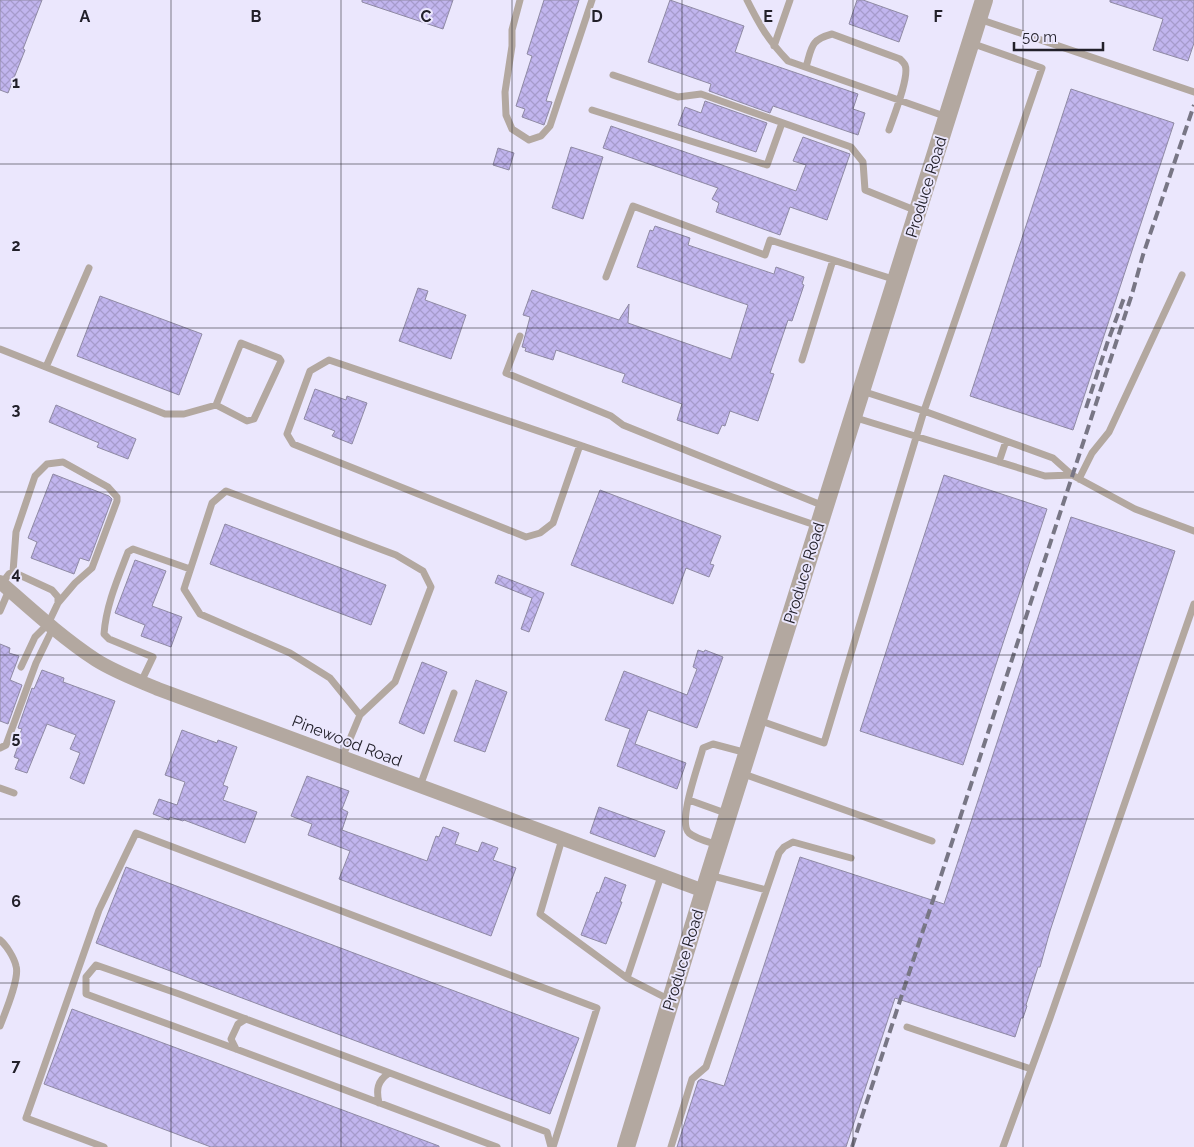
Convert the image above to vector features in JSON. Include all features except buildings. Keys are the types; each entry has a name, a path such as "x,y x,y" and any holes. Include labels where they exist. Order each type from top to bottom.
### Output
{"street":[{"name":"Produce Road","path":"626,1147 706,883 984,0"},
{"name":"Pinewood Road","path":"4,585 51,626 97,661 141,682 660,876 706,883"}],"lane":[{"path":"520,0 512,30 512,46 504,92 506,115 512,129 529,140 541,136 550,126 592,0"},
{"path":"747,0 762,29 788,61 947,118"},
{"path":"774,46 790,0"},
{"path":"979,19 1194,92"},
{"path":"806,67 814,42 832,34 900,59 905,65 906,73 889,130"},
{"path":"758,720 824,743 924,411 1042,68 971,43"},
{"path":"614,75 678,97 701,94 851,147 863,162 865,190 918,211"},
{"path":"592,110 766,165 782,122"},
{"path":"606,277 633,206 765,255 770,240 896,280"},
{"path":"802,360 833,260"},
{"path":"46,367 89,268"},
{"path":"1076,477 1092,452 1109,432 1182,275"},
{"path":"520,336 506,373 611,416 623,425 825,507"},
{"path":"0,349 165,414 184,414 216,405 247,421 254,419 280,361 279,358 241,343 216,405"},
{"path":"580,445 553,523 540,533 526,537 293,444 287,434 310,371 329,360 580,445 819,526"},
{"path":"860,390 1053,458 1076,477 1135,509 1194,531"},
{"path":"852,417 1045,476 1076,477"},
{"path":"999,462 1006,441"},
{"path":"0,610 4,585 9,574 13,572 16,532 35,476 47,464 63,462 108,487 114,493 117,501 92,568 75,583 58,603"},
{"path":"342,758 360,715 396,682 431,587 423,571 396,555 226,491 212,503 184,589 200,614 290,653 322,672 330,678 360,715"},
{"path":"141,682 153,657 109,639 104,634 105,622 115,584 128,552 133,549 190,569"},
{"path":"0,748 6,745 58,603 58,596 52,590 13,572"},
{"path":"1003,1147 1194,604"},
{"path":"21,667 34,637 51,626"},
{"path":"420,787 454,693"},
{"path":"718,845 690,835 686,829 685,814 703,748 712,744 747,754"},
{"path":"741,773 932,841"},
{"path":"0,788 14,793"},
{"path":"689,800 728,814"},
{"path":"104,1147 26,1118 99,910 136,833 597,1008 552,1147"},
{"path":"562,839 540,914 627,978 671,1000"},
{"path":"671,1147 692,1079 706,1067 779,853 784,846 792,842 851,858"},
{"path":"627,978 660,876"},
{"path":"706,883 766,890"},
{"path":"0,940 5,944 17,967 14,985 0,1026"},
{"path":"496,1147 236,1048 86,994 86,977 96,965 246,1019 547,1132 552,1147"},
{"path":"77,974 86,977"},
{"path":"236,1048 231,1039 238,1024 246,1019"},
{"path":"907,1027 1031,1069"},
{"path":"379,1103 376,1092 382,1077 389,1073"}],"railway":[{"path":"852,1147 1132,294 1143,255 1194,105"},
{"path":"1086,408 1124,298"}]}
